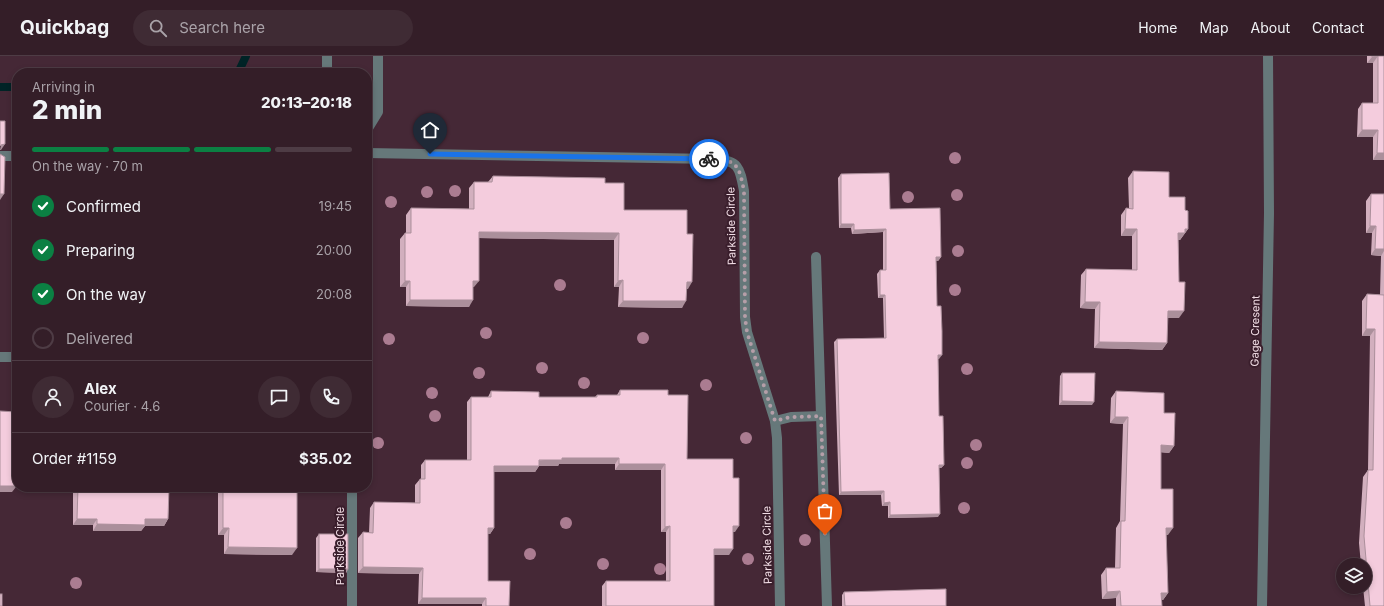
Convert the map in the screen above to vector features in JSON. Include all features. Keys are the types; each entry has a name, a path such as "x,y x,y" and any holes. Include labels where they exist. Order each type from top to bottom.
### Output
{"street":[{"path":"327,56 327,68"},
{"path":"372,122 378,112 378,56"},
{"name":"Gage Cresent","path":"1262,606 1269,213 1268,56"},
{"name":"Parkside Circle","path":"372,153 727,159 735,163 740,172 744,191 745,318 747,332 775,421 777,438 780,606"},
{"path":"0,156 12,156"},
{"path":"816,257 827,606"},
{"path":"0,357 12,357"},
{"path":"775,421 791,417 821,416"},
{"name":"Parkside Circle","path":"352,492 352,606"}],"building":[{"path":"1378,56 1384,56 1384,153 1377,153 1378,130 1362,130 1362,103 1378,103"},
{"path":"0,121 5,121 5,144 0,146"},
{"path":"0,154 5,157 4,194 0,194"},
{"path":"1133,171 1169,172 1169,197 1185,197 1185,210 1188,211 1188,229 1185,229 1185,233 1178,233 1179,282 1185,282 1184,311 1168,311 1167,343 1099,342 1100,302 1085,302 1086,269 1137,270 1137,229 1125,229 1126,208 1133,209"},
{"path":"889,173 890,209 940,208 941,257 936,257 937,306 941,306 942,331 942,355 938,355 939,416 943,416 944,465 939,465 940,514 890,515 890,502 884,503 884,491 841,492 837,339 886,338 885,295 880,295 880,270 886,270 886,229 854,230 854,224 841,224 841,174"},
{"path":"493,176 605,178 605,183 624,183 624,210 687,210 687,234 693,234 692,282 687,282 686,301 623,301 623,280 618,281 619,233 479,232 479,281 473,281 473,300 410,300 410,281 405,281 405,233 411,233 411,208 474,209 474,182 492,182"},
{"path":"1371,194 1384,194 1384,249 1375,249 1376,226 1370,226"},
{"path":"1367,294 1384,295 1384,606 1370,606 1369,594 1372,594 1372,558 1366,558 1364,536 1368,470 1373,470 1375,329 1366,329"},
{"path":"1062,373 1095,373 1094,402 1062,401"},
{"path":"620,390 668,390 668,395 688,395 687,459 733,459 733,478 739,478 739,526 733,526 733,549 714,549 714,606 606,606 606,581 670,581 670,526 665,527 665,464 619,464 619,458 562,458 562,460 539,460 539,466 494,466 494,528 488,528 488,581 510,581 509,606 486,606 486,598 422,598 423,568 363,567 363,532 373,533 374,502 420,503 420,479 425,479 425,460 471,460 471,397 491,397 491,391 539,392 539,397 597,397 597,395 620,395"},
{"path":"1116,391 1164,393 1164,413 1175,413 1174,446 1161,445 1161,489 1173,489 1173,528 1166,528 1168,593 1161,593 1162,606 1121,606 1120,591 1107,592 1106,568 1120,568 1121,521 1125,521 1128,417 1115,417"},
{"path":"0,411 12,412 12,486 0,486"},
{"path":"78,492 169,492 168,519 145,519 145,525 97,524 97,519 77,519"},
{"path":"223,492 297,492 297,548 228,547 229,528 223,528"},
{"path":"319,534 348,534 348,569 319,569"},
{"path":"946,589 946,606 845,606 844,592"},
{"path":"0,594 2,594 2,606 0,606"}],"waterway":[{"path":"240,68 246,56"},
{"path":"0,87 12,87"}],"way so far":[{"path":"709,159 727,159 735,163 740,172 744,191 745,318 747,332 775,421 791,417 821,416 825,535"}],"route":[{"path":"430,154 709,159"}]}
